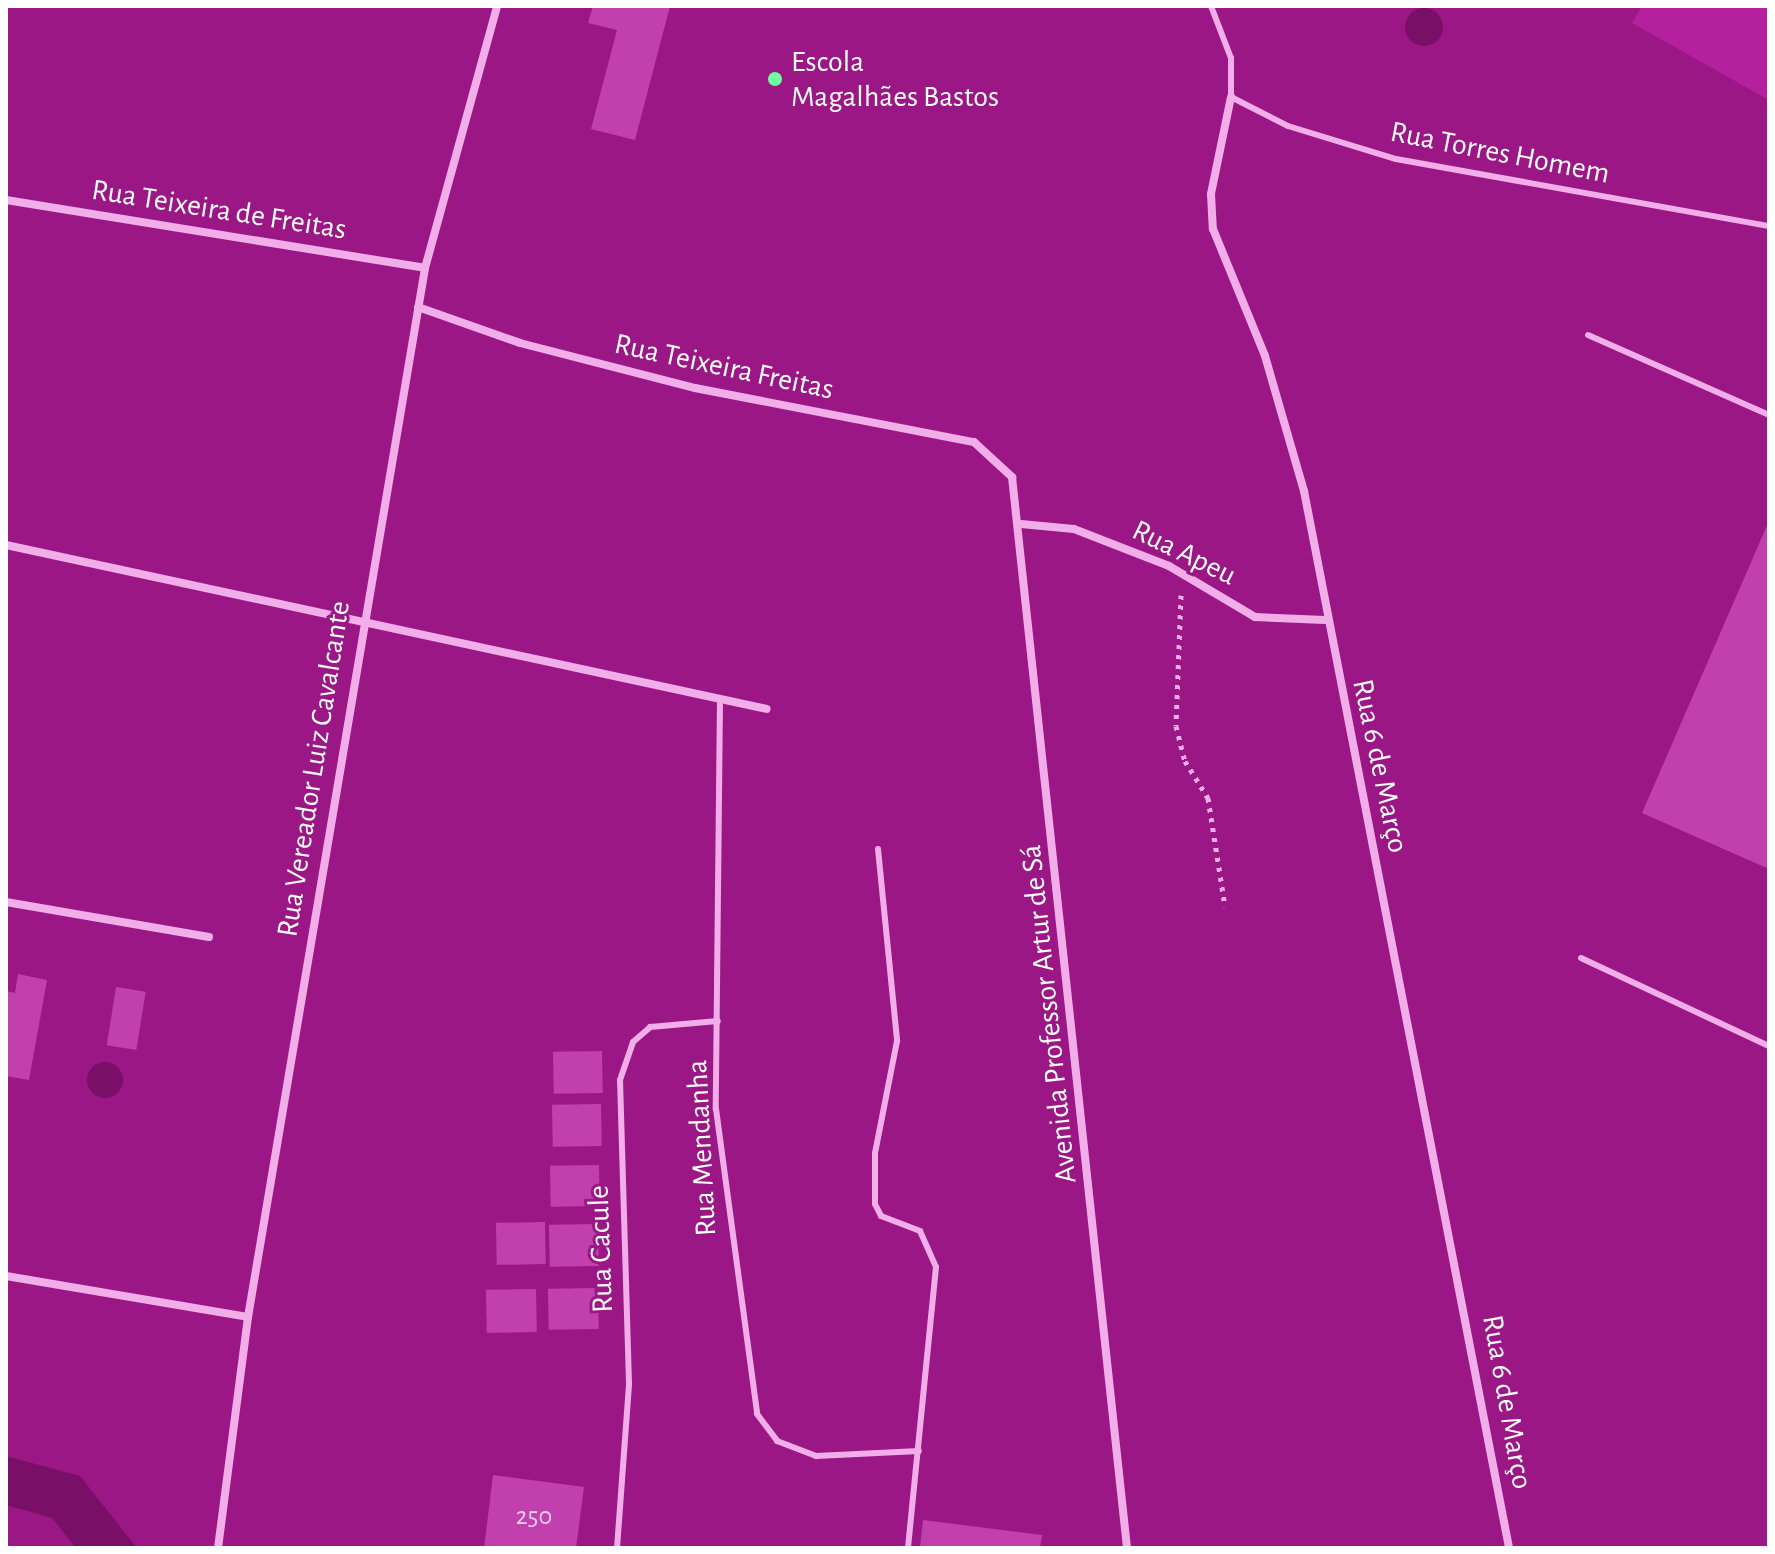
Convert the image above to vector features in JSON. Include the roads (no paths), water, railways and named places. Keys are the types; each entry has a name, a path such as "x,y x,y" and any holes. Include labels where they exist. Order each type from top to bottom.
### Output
{"street":[{"name":"Rua Vereador Luiz Cavalcante","path":"218,1548 248,1317 425,268 497,6"},
{"name":"Rua 6 de Março","path":"1231,97 1211,194 1213,229 1265,356 1300,478 1325,620 1447,1206 1509,1548"},
{"name":"Rua Teixeira de Freitas","path":"6,200 425,268"},
{"name":"Rua Teixeira Freitas","path":"418,307 667,382 974,442 1012,477"},
{"name":"Avenida Professor Artur de Sá","path":"1012,477 1021,524 1127,1548"},
{"name":"Rua Apeu","path":"1021,524 1074,529 1182,574 1255,617 1325,620"},
{"path":"6,545 364,617 767,709"},
{"path":"6,902 209,937"},
{"path":"6,1276 248,1317"}],"lane":[{"name":"Rua 6 de Março","path":"1211,6 1231,58 1231,97"},
{"name":"Rua Torres Homem","path":"1231,97 1288,126 1396,159 1769,226"},
{"path":"1588,335 1769,415"},
{"name":"Rua Mendanha","path":"720,699 718,1021 721,1161 757,1414 777,1441 816,1456 919,1451"},
{"path":"878,849 897,1041 875,1153 875,1204 881,1216 920,1231 936,1267 908,1548"},
{"path":"1581,958 1769,1046"},
{"name":"Rua Cacule","path":"617,1548 629,1383 620,1080 633,1042 650,1027 718,1021"}],"place":[{"name":"Escola Magalhães Bastos","path":"775,79"}]}
